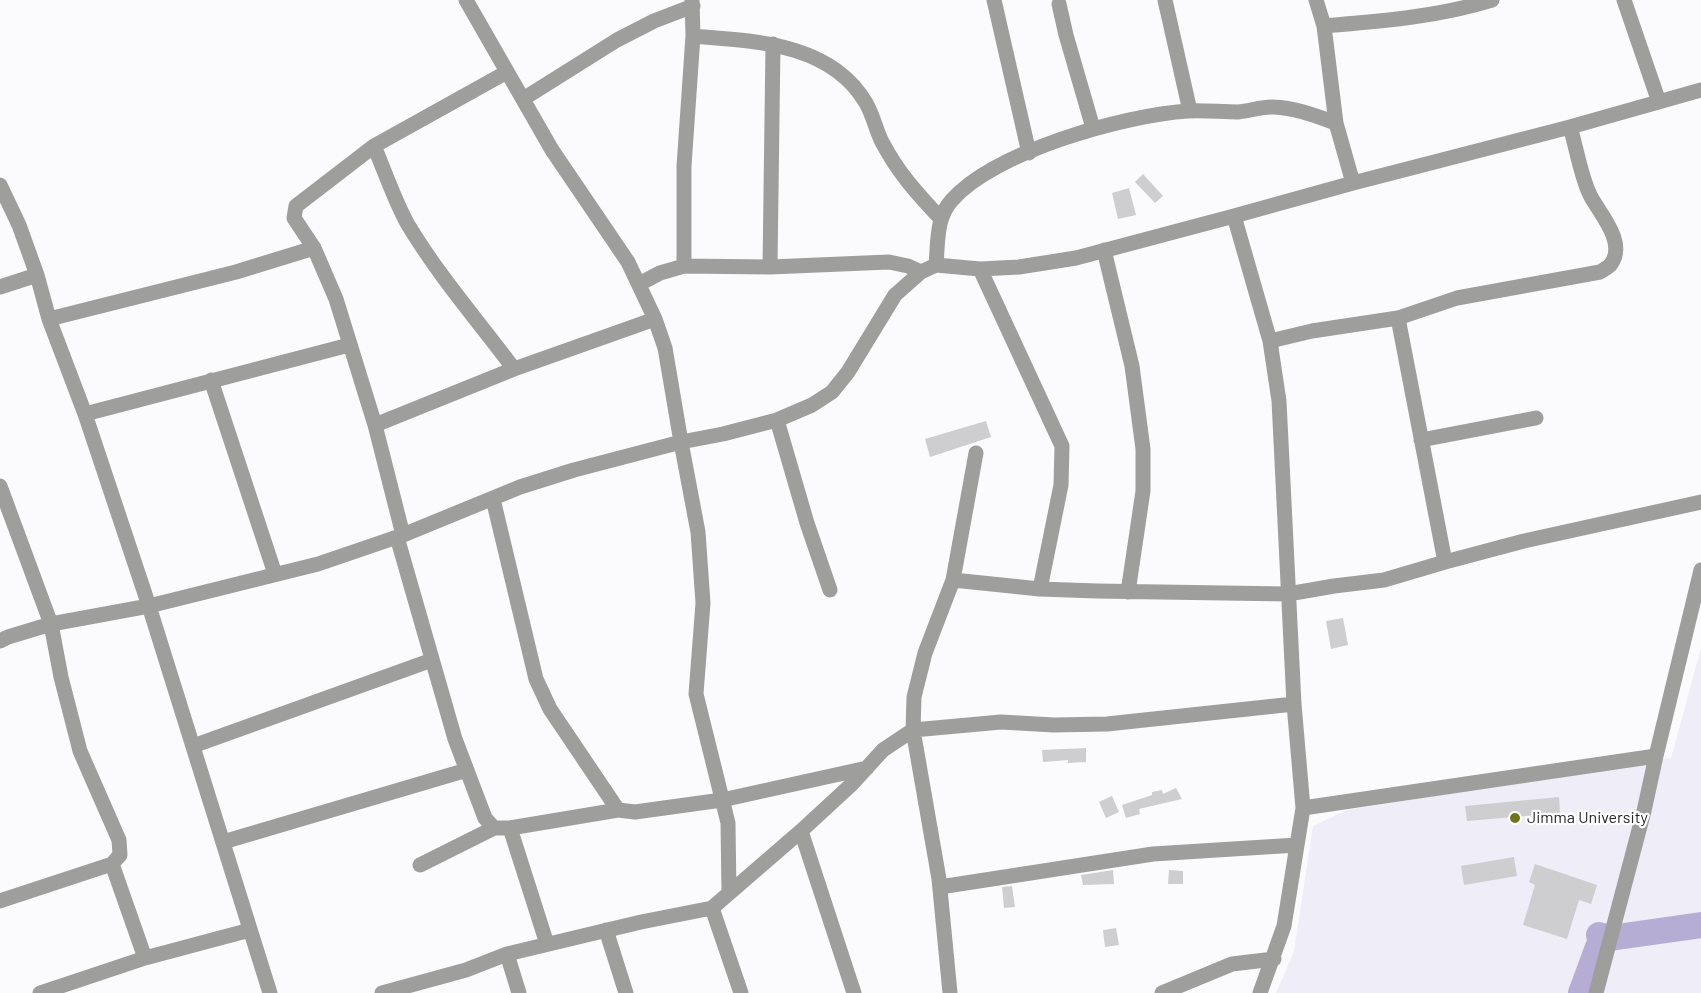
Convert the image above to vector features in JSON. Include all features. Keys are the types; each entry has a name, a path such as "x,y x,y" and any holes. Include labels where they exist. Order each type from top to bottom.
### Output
{"street":[{"path":"466,0 552,150 628,262 655,319 665,348 698,532 703,603 696,694 728,823 729,893"},
{"path":"994,0 1029,153"},
{"path":"1165,0 1190,111"},
{"path":"1316,0 1324,26 1336,123 1353,183"},
{"path":"1324,26 1412,18 1461,9 1492,0"},
{"path":"1624,0 1659,102"},
{"path":"523,99 616,40 693,3 693,36 684,166 684,266"},
{"path":"1059,4 1093,128"},
{"path":"693,36 783,46 828,63 851,83 867,104 881,140 902,176 940,219"},
{"path":"770,267 773,44"},
{"path":"507,72 374,146 296,206 294,218 314,248 336,298 375,425 400,536 455,739 485,818 502,828 547,944"},
{"path":"0,641 51,624 149,606 318,564 400,536 520,487 574,470 777,420 812,405 831,392 848,372 895,295 921,272 936,265 980,269 1019,267 1076,258 1701,90"},
{"path":"936,265 940,219 951,200 984,173 1093,128 1152,115 1190,111 1246,111 1272,107 1299,110 1336,123"},
{"path":"1270,341 1312,331 1398,318 1457,298 1600,272 1611,264 1615,252 1613,235 1607,220 1589,194 1570,127"},
{"path":"374,146 406,221 439,273 514,369"},
{"path":"0,185 19,225 37,275 48,319 85,414 149,606 270,993"},
{"path":"1234,216 1270,341 1279,401 1294,704 1303,808 1284,926 1260,993"},
{"path":"48,319 236,272 314,248"},
{"path":"1104,250 1132,366 1143,449 1143,491 1128,592"},
{"path":"639,284 660,273 684,266 770,267 889,262 909,266 921,272"},
{"path":"980,269 1062,446 1061,486 1041,589"},
{"path":"0,287 37,275"},
{"path":"1398,318 1445,562"},
{"path":"375,425 514,369 655,319"},
{"path":"85,414 349,345"},
{"path":"211,380 275,573"},
{"path":"1421,440 1536,418"},
{"path":"777,420 807,523 830,590"},
{"path":"950,993 940,887 913,730 914,697 925,653 953,580 976,453"},
{"path":"0,486 51,624 61,677 80,751 119,840 120,855 112,864 0,902"},
{"path":"493,498 536,679 550,709 618,810"},
{"path":"953,580 1041,589 1288,594 1384,580 1524,541 1701,502"},
{"path":"1596,993 1644,811 1701,570"},
{"path":"193,746 432,660"},
{"path":"382,993 466,970 507,954 712,908 801,831 883,750 913,730 1000,722 1054,725 1107,724 1294,704"},
{"path":"1303,808 1656,756"},
{"path":"420,865 502,828 618,810 635,812 722,800 867,768"},
{"path":"223,842 467,770"},
{"path":"801,831 854,993"},
{"path":"940,887 1153,854 1297,845"},
{"path":"112,864 145,958"},
{"path":"712,908 741,993"},
{"path":"40,993 145,958 250,930"},
{"path":"606,930 626,993"},
{"path":"507,954 519,993"},
{"path":"1162,993 1232,964 1274,959"}],"shaded area":[{"name":"Jimma University","path":"1701,648 1701,993 1276,993 1294,951 1313,826 1347,810 1671,758"}],"building":[{"path":"1143,174 1163,196 1155,203 1135,182"},
{"path":"1129,188 1136,215 1118,219 1112,193"},
{"path":"986,421 991,437 930,457 925,439"},
{"path":"1343,618 1348,645 1331,649 1326,621"},
{"path":"1086,748 1086,762 1068,763 1068,760 1043,762 1042,750"},
{"path":"1176,788 1182,799 1139,809 1140,814 1126,818 1122,805 1152,795 1152,792 1162,790 1163,794"},
{"path":"1112,796 1119,812 1106,818 1099,802"},
{"path":"1559,797 1560,813 1467,821 1465,806"},
{"path":"1514,857 1517,876 1464,885 1461,866"},
{"path":"1535,864 1597,885 1591,904 1579,900 1567,939 1523,925 1535,885 1529,882"},
{"path":"1113,870 1114,884 1083,885 1081,875"},
{"path":"1169,870 1183,871 1183,884 1168,884"},
{"path":"1012,886 1015,907 1004,908 1002,887"},
{"path":"1116,928 1119,945 1105,947 1103,930"}],"waterway":[{"path":"1599,935 1610,938 1701,925"},
{"path":"1581,993 1598,947"}],"place":[{"name":"Jimma University","path":"1515,818"}]}
